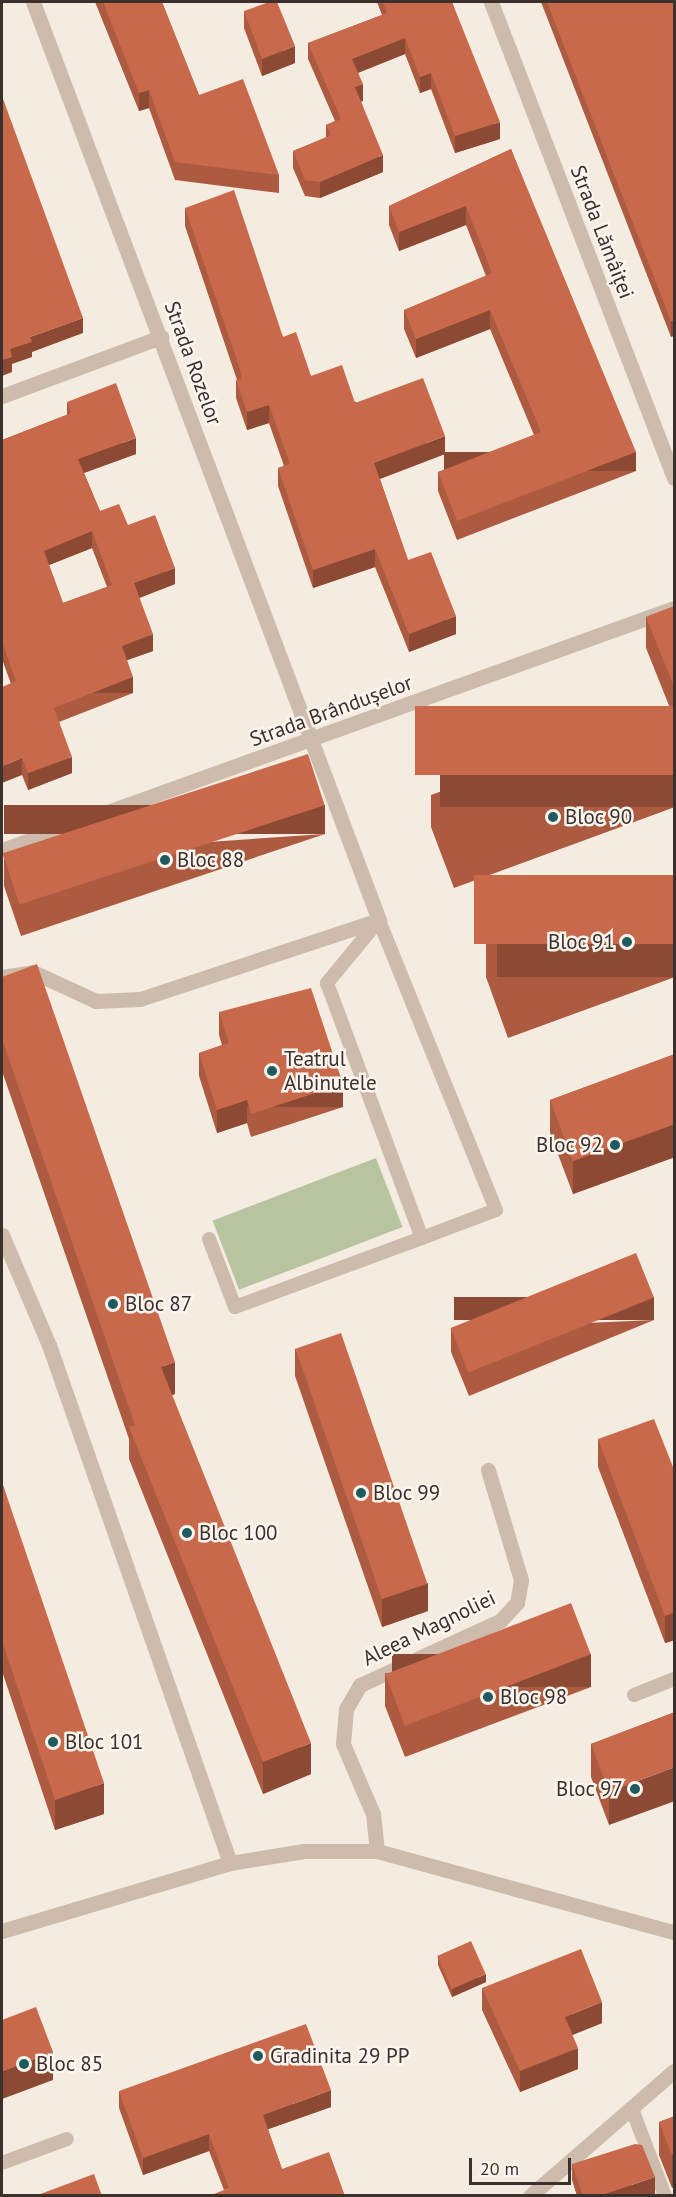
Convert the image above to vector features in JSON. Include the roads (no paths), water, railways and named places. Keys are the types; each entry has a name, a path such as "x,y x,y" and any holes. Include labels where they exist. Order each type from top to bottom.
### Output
{"street":[{"name":"Strada Rozelor","path":"33,2 379,920"},
{"name":"Strada Lămâiței","path":"491,2 675,478"},
{"path":"2,396 161,337"},
{"name":"Strada Brândușelor","path":"2,850 675,608"},
{"path":"2,978 33,972 96,1001 140,999 379,920"},
{"path":"2,1235 49,1345 230,1863"},
{"name":"Aleea Magnoliei","path":"377,1851 372,1814 343,1744 346,1709 360,1685 500,1621 517,1603 521,1580 489,1470"},
{"path":"2,1914 4,1930 230,1863 304,1851 377,1851 675,1932"},
{"path":"531,2196 675,2071"}],"lane":[{"path":"209,1239 235,1307 423,1238 496,1210 379,920 327,983 423,1238"},
{"path":"634,1695 675,1679"},
{"path":"632,2109 665,2196"},
{"path":"2,2163 67,2139"}],"place":[{"name":"Bloc 90","path":"553,817"},
{"name":"Bloc 88","path":"165,860"},
{"name":"Bloc 91","path":"627,942"},
{"name":"Teatrul Albinutele","path":"272,1071"},
{"name":"Bloc 92","path":"615,1145"},
{"name":"Bloc 87","path":"113,1304"},
{"name":"Bloc 99","path":"361,1493"},
{"name":"Bloc 100","path":"187,1533"},
{"name":"Bloc 98","path":"488,1697"},
{"name":"Bloc 101","path":"53,1742"},
{"name":"Bloc 97","path":"635,1789"},
{"name":"Gradinita 29 PP","path":"258,2056"},
{"name":"Bloc 85","path":"24,2064"}]}
